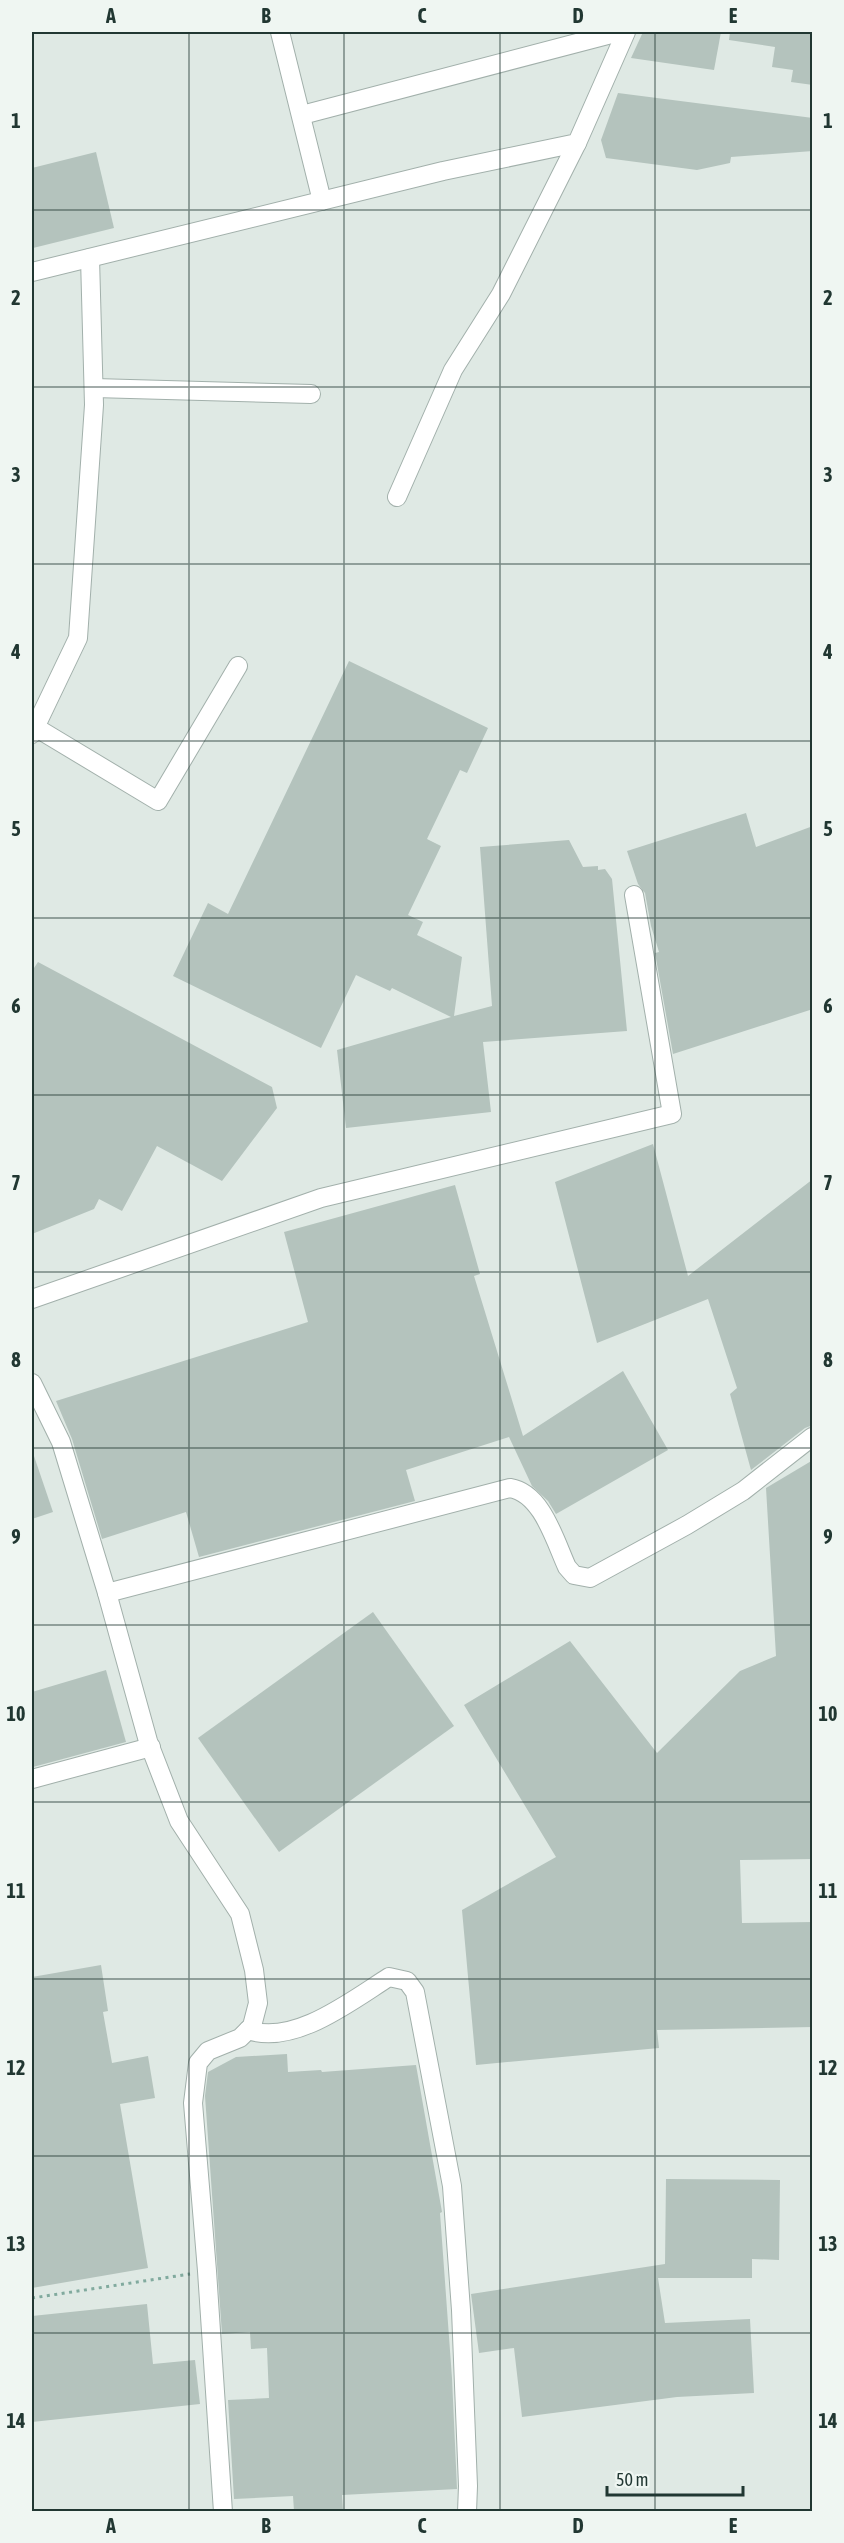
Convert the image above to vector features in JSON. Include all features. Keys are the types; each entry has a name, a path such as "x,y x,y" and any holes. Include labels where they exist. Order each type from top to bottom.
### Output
{"street":[{"path":"280,32 322,201"},
{"path":"302,115 619,32"},
{"path":"397,497 453,370 501,294 577,143 627,32"},
{"path":"32,272 443,171 577,143"},
{"path":"90,258 94,388 78,638 33,731 158,801 238,666"},
{"path":"94,388 311,394"},
{"path":"32,1299 321,1198 672,1114 634,895"},
{"path":"32,1383 61,1442 107,1593 150,1747 179,1821 240,1914 254,1970 257,2014 248,2030 240,2038 208,2051 198,2063 193,2103 223,2511"},
{"path":"107,1593 510,1488 528,1494 537,1502 567,1567 574,1575 590,1578 687,1525 743,1491 813,1437"},
{"path":"32,1779 150,1747"},
{"path":"248,2030 268,2034 288,2031 321,2019 389,1977 407,1981 415,1992 452,2187 461,2322 467,2511"}],"path":[{"path":"32,2298 207,2271"}],"building":[{"path":"643,32 721,32 714,70 631,58"},
{"path":"730,32 813,32 813,85 791,82 793,70 772,67 775,47 729,40"},
{"path":"618,93 813,118 813,151 731,157 730,163 697,170 606,158 601,140"},
{"path":"96,152 114,228 33,248 32,168"},
{"path":"349,661 488,728 467,773 460,770 427,839 441,846 408,915 423,922 417,935 462,957 454,1016 492,1006 480,847 569,840 583,867 598,866 598,870 605,869 612,879 627,1031 483,1042 491,1112 346,1128 337,1050 451,1017 392,988 390,991 356,975 321,1048 173,976 208,903 228,914"},
{"path":"746,813 756,847 813,826 813,1009 673,1054 655,953 659,952 645,893 638,884 627,851"},
{"path":"38,962 272,1087 277,1108 222,1181 157,1146 122,1211 99,1199 94,1209 32,1234 32,971"},
{"path":"653,1144 688,1276 813,1179 813,1425 805,1428 751,1470 730,1394 737,1388 708,1299 597,1343 555,1182"},
{"path":"455,1185 480,1274 474,1276 523,1436 623,1371 668,1450 556,1514 548,1501 532,1486 509,1437 406,1470 415,1501 199,1557 186,1512 102,1539 72,1439 56,1401 308,1322 284,1232"},
{"path":"34,1456 53,1512 32,1519 32,1457"},
{"path":"813,1460 813,1859 740,1860 742,1923 813,1922 813,2027 657,2030 659,2048 476,2065 462,1910 556,1857 464,1705 570,1641 657,1753 740,1671 776,1656 766,1488"},
{"path":"373,1612 454,1726 279,1852 198,1738"},
{"path":"106,1670 126,1742 33,1767 32,1692"},
{"path":"101,1965 108,2011 103,2012 112,2063 148,2056 155,2098 120,2104 148,2268 32,2288 32,1977"},
{"path":"287,2054 288,2072 321,2070 322,2072 416,2065 442,2212 440,2213 452,2378 457,2489 342,2495 343,2511 294,2511 293,2496 234,2499 228,2400 269,2398 267,2348 251,2349 250,2332 222,2334 205,2096 208,2072 236,2057"},
{"path":"666,2179 780,2180 779,2260 752,2259 752,2278 658,2278 665,2323 750,2319 754,2393 677,2397 522,2417 514,2348 479,2353 471,2294 665,2264"},
{"path":"147,2304 153,2364 195,2360 200,2404 32,2422 32,2316"}]}
